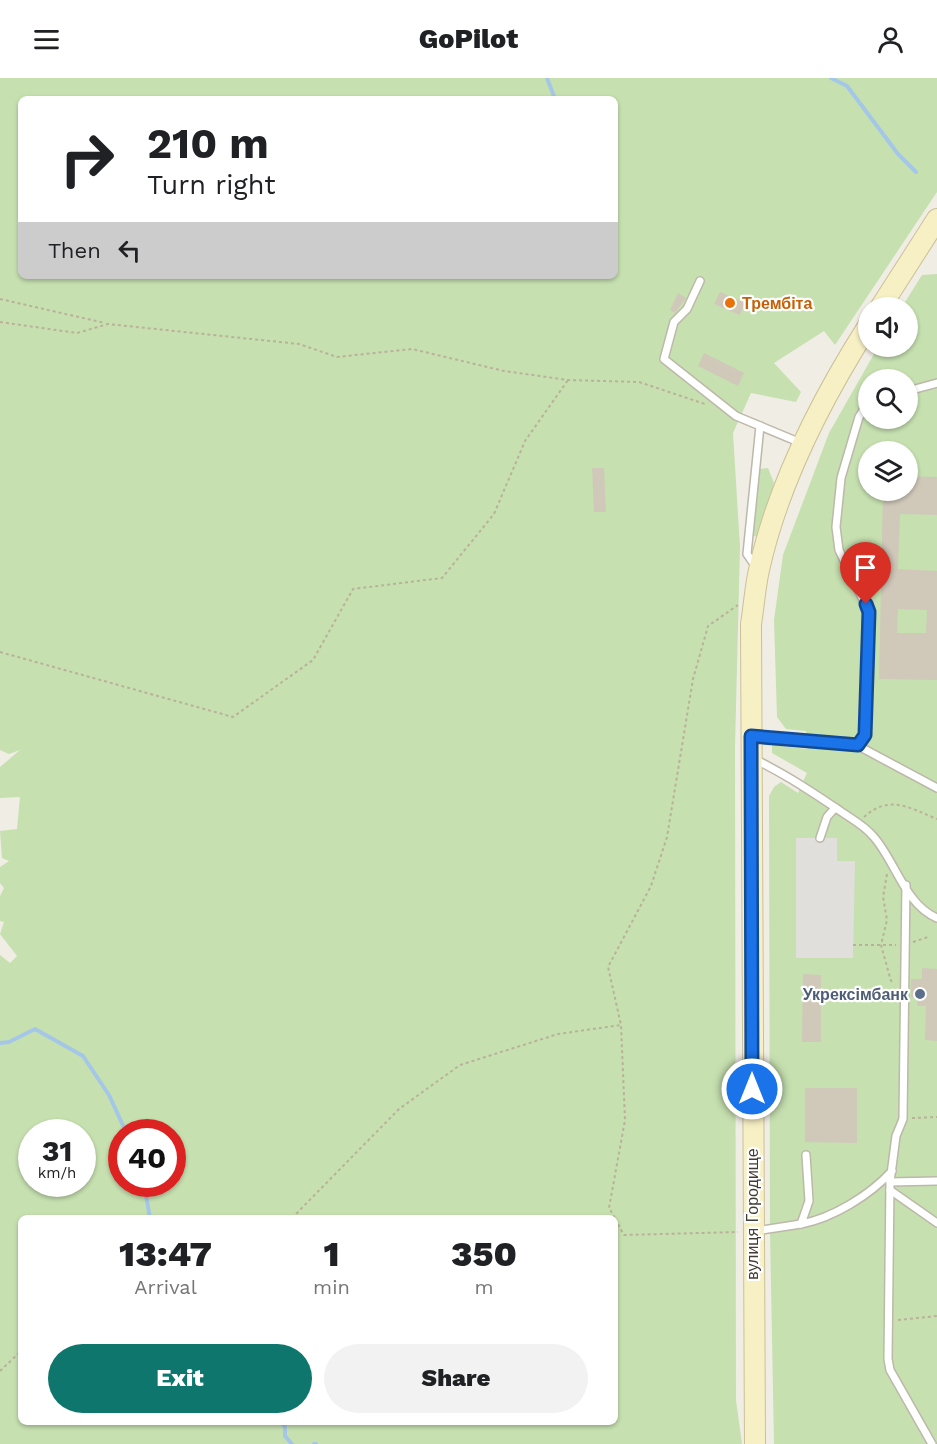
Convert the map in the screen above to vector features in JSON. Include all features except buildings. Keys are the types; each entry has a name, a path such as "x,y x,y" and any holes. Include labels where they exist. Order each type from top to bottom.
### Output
{"street":[{"path":"887,297 937,219"},
{"name":"вулиця Городище","path":"754,1444 746,1231 751,624 759,570 785,487 803,444 834,383 858,343"}],"lane":[{"path":"700,281 687,309 674,322 664,359 736,416 803,444"},
{"path":"918,388 937,383"},
{"path":"858,420 841,478 836,527 839,550 869,612 865,735 858,745"},
{"path":"759,570 747,554 760,426"},
{"path":"751,736 858,745 937,788"},
{"path":"751,758 792,777 872,834 926,913 937,918"},
{"path":"820,838 827,817 835,808"},
{"path":"906,885 903,1119 897,1136 890,1182 890,1370 932,1444"},
{"path":"801,1224 809,1201 806,1155"},
{"path":"746,1231 814,1221 840,1209 883,1181 892,1171"},
{"path":"890,1182 937,1181"},
{"path":"890,1190 937,1222"}],"path":[{"path":"0,299 108,324 299,344 337,357 412,348 504,370 568,380 639,382 711,406"},
{"path":"0,322 77,333 108,324"},
{"path":"0,652 233,717 313,660 353,589 442,578 494,514 525,441 568,380"},
{"path":"613,1215 609,1208 624,1120 621,1025 608,967 651,886 667,837 693,679 708,626 756,593"},
{"path":"857,823 875,807 884,805 905,806 937,819"},
{"path":"891,860 883,897 887,920 881,945 891,981 904,979"},
{"path":"854,945 905,945 928,937"},
{"path":"294,1215 399,1109 460,1065 558,1034 621,1025"},
{"path":"903,1119 937,1117"},
{"path":"618,1224 624,1235 746,1231"},
{"path":"890,1321 937,1316"},
{"path":"0,1371 18,1354"}],"green space":[{"path":"0,78 937,78 937,192 867,297 858,297 858,310 835,345 824,331 774,363 801,392 796,402 751,393 733,433 740,547 735,747 736,1400 742,1444 0,1444 0,955 10,963 17,956 0,934 4,922 0,921 0,896 4,888 0,883 0,867 9,861 2,858 0,831 17,829 20,797 0,798 0,767 20,750 9,754 0,750"},
{"path":"937,274 937,1444 774,1444 770,1231 769,796 774,787 781,782 798,793 807,773 772,753 772,745 807,749 806,731 786,729 777,717 774,620 783,555 829,433 858,382 858,429 918,429 918,369 865,369 872,357 918,357 918,297 908,297 922,275"},
{"path":"768,468 774,483 757,537 752,535 760,469"}],"shaded area":[{"path":"796,838 837,838 837,861 855,861 853,958 796,958"}],"waterway":[{"path":"547,78 554,96"},
{"path":"831,78 847,86 898,154 916,172"},
{"path":"0,1043 9,1042 35,1029 83,1056 109,1095 120,1119"},
{"path":"146,1197 149,1215"},
{"path":"283,1425 285,1436 292,1444"}],"place":[{"name":"Трембіта","path":"730,303"},
{"name":"Укрексімбанк","path":"920,994"}],"route":[{"path":"752,1089 751,736 851,742 858,745 865,735 869,612 866,604"}]}
